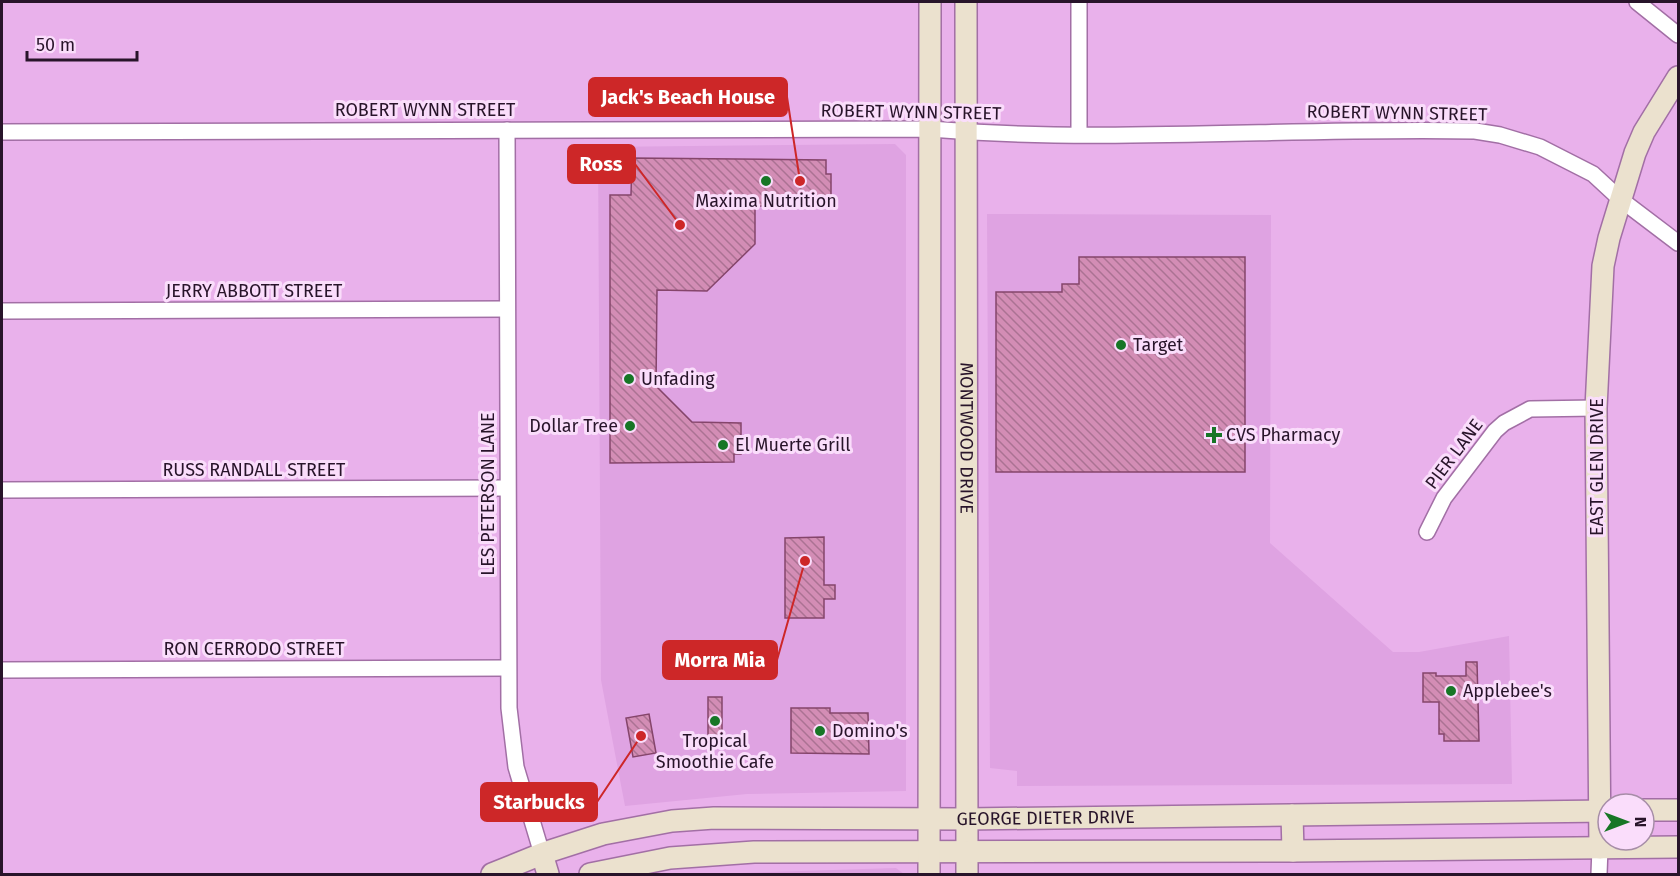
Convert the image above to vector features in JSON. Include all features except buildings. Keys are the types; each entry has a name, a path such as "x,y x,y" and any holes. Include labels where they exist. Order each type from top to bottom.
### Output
{"main road":[{"name":"MONTWOOD DRIVE","path":"929,874 930,2"},
{"name":"MONTWOOD DRIVE","path":"966,2 967,874"},
{"name":"EAST GLEN DRIVE","path":"1604,792 1596,408 1603,266 1620,199 1644,132 1678,77"},
{"path":"930,502 965,502"},
{"path":"1656,810 1678,810"},
{"name":"GEORGE DIETER DRIVE","path":"492,874 542,854 603,834 672,821 714,818 966,819 1596,811"},
{"path":"1292,815 1293,851"},
{"name":"GEORGE DIETER DRIVE","path":"1656,847 1678,847"},
{"name":"GEORGE DIETER DRIVE","path":"590,874 653,860 754,852 1596,848"},
{"path":"542,854 548,874"}],"street":[{"path":"1079,2 1079,134"},
{"path":"1637,2 1678,34"},
{"name":"ROBERT WYNN STREET","path":"2,132 930,129 1079,134 1475,131 1500,135 1540,147 1593,174 1620,199 1678,243"},
{"name":"LES PETERSON LANE","path":"507,130 507,668 511,736 516,767 542,854"},
{"name":"JERRY ABBOTT STREET","path":"2,311 507,309"},
{"name":"PIER LANE","path":"1427,532 1444,498 1495,431 1504,423 1530,409 1596,408"},
{"name":"RUSS RANDALL STREET","path":"2,490 507,488"},
{"name":"RON CERRODO STREET","path":"2,670 507,668"},
{"name":"EAST GLEN DRIVE","path":"1599,874 1600,852"}],"shaded area":[{"path":"895,144 906,155 906,791 747,794 625,806 601,680 598,147"},
{"path":"987,214 1271,215 1270,543 1393,652 1419,652 1509,636 1512,784 1017,786 1017,771 990,768"},
{"path":"896,868 904,874 710,874"}],"place":[{"name":"Maxima Nutrition","path":"766,181"},
{"name":"Jack's Beach House","path":"800,181"},
{"name":"Ross","path":"680,225"},
{"name":"Target","path":"1121,345"},
{"name":"Unfading","path":"629,379"},
{"name":"Dollar Tree","path":"630,426"},
{"name":"CVS Pharmacy","path":"1214,435"},
{"name":"El Muerte Grill","path":"723,445"},
{"name":"Morra Mia","path":"805,561"},
{"name":"Applebee's","path":"1451,691"},
{"name":"Tropical Smoothie Cafe","path":"715,721"},
{"name":"Domino's","path":"820,731"},
{"name":"Starbucks","path":"641,736"}]}
